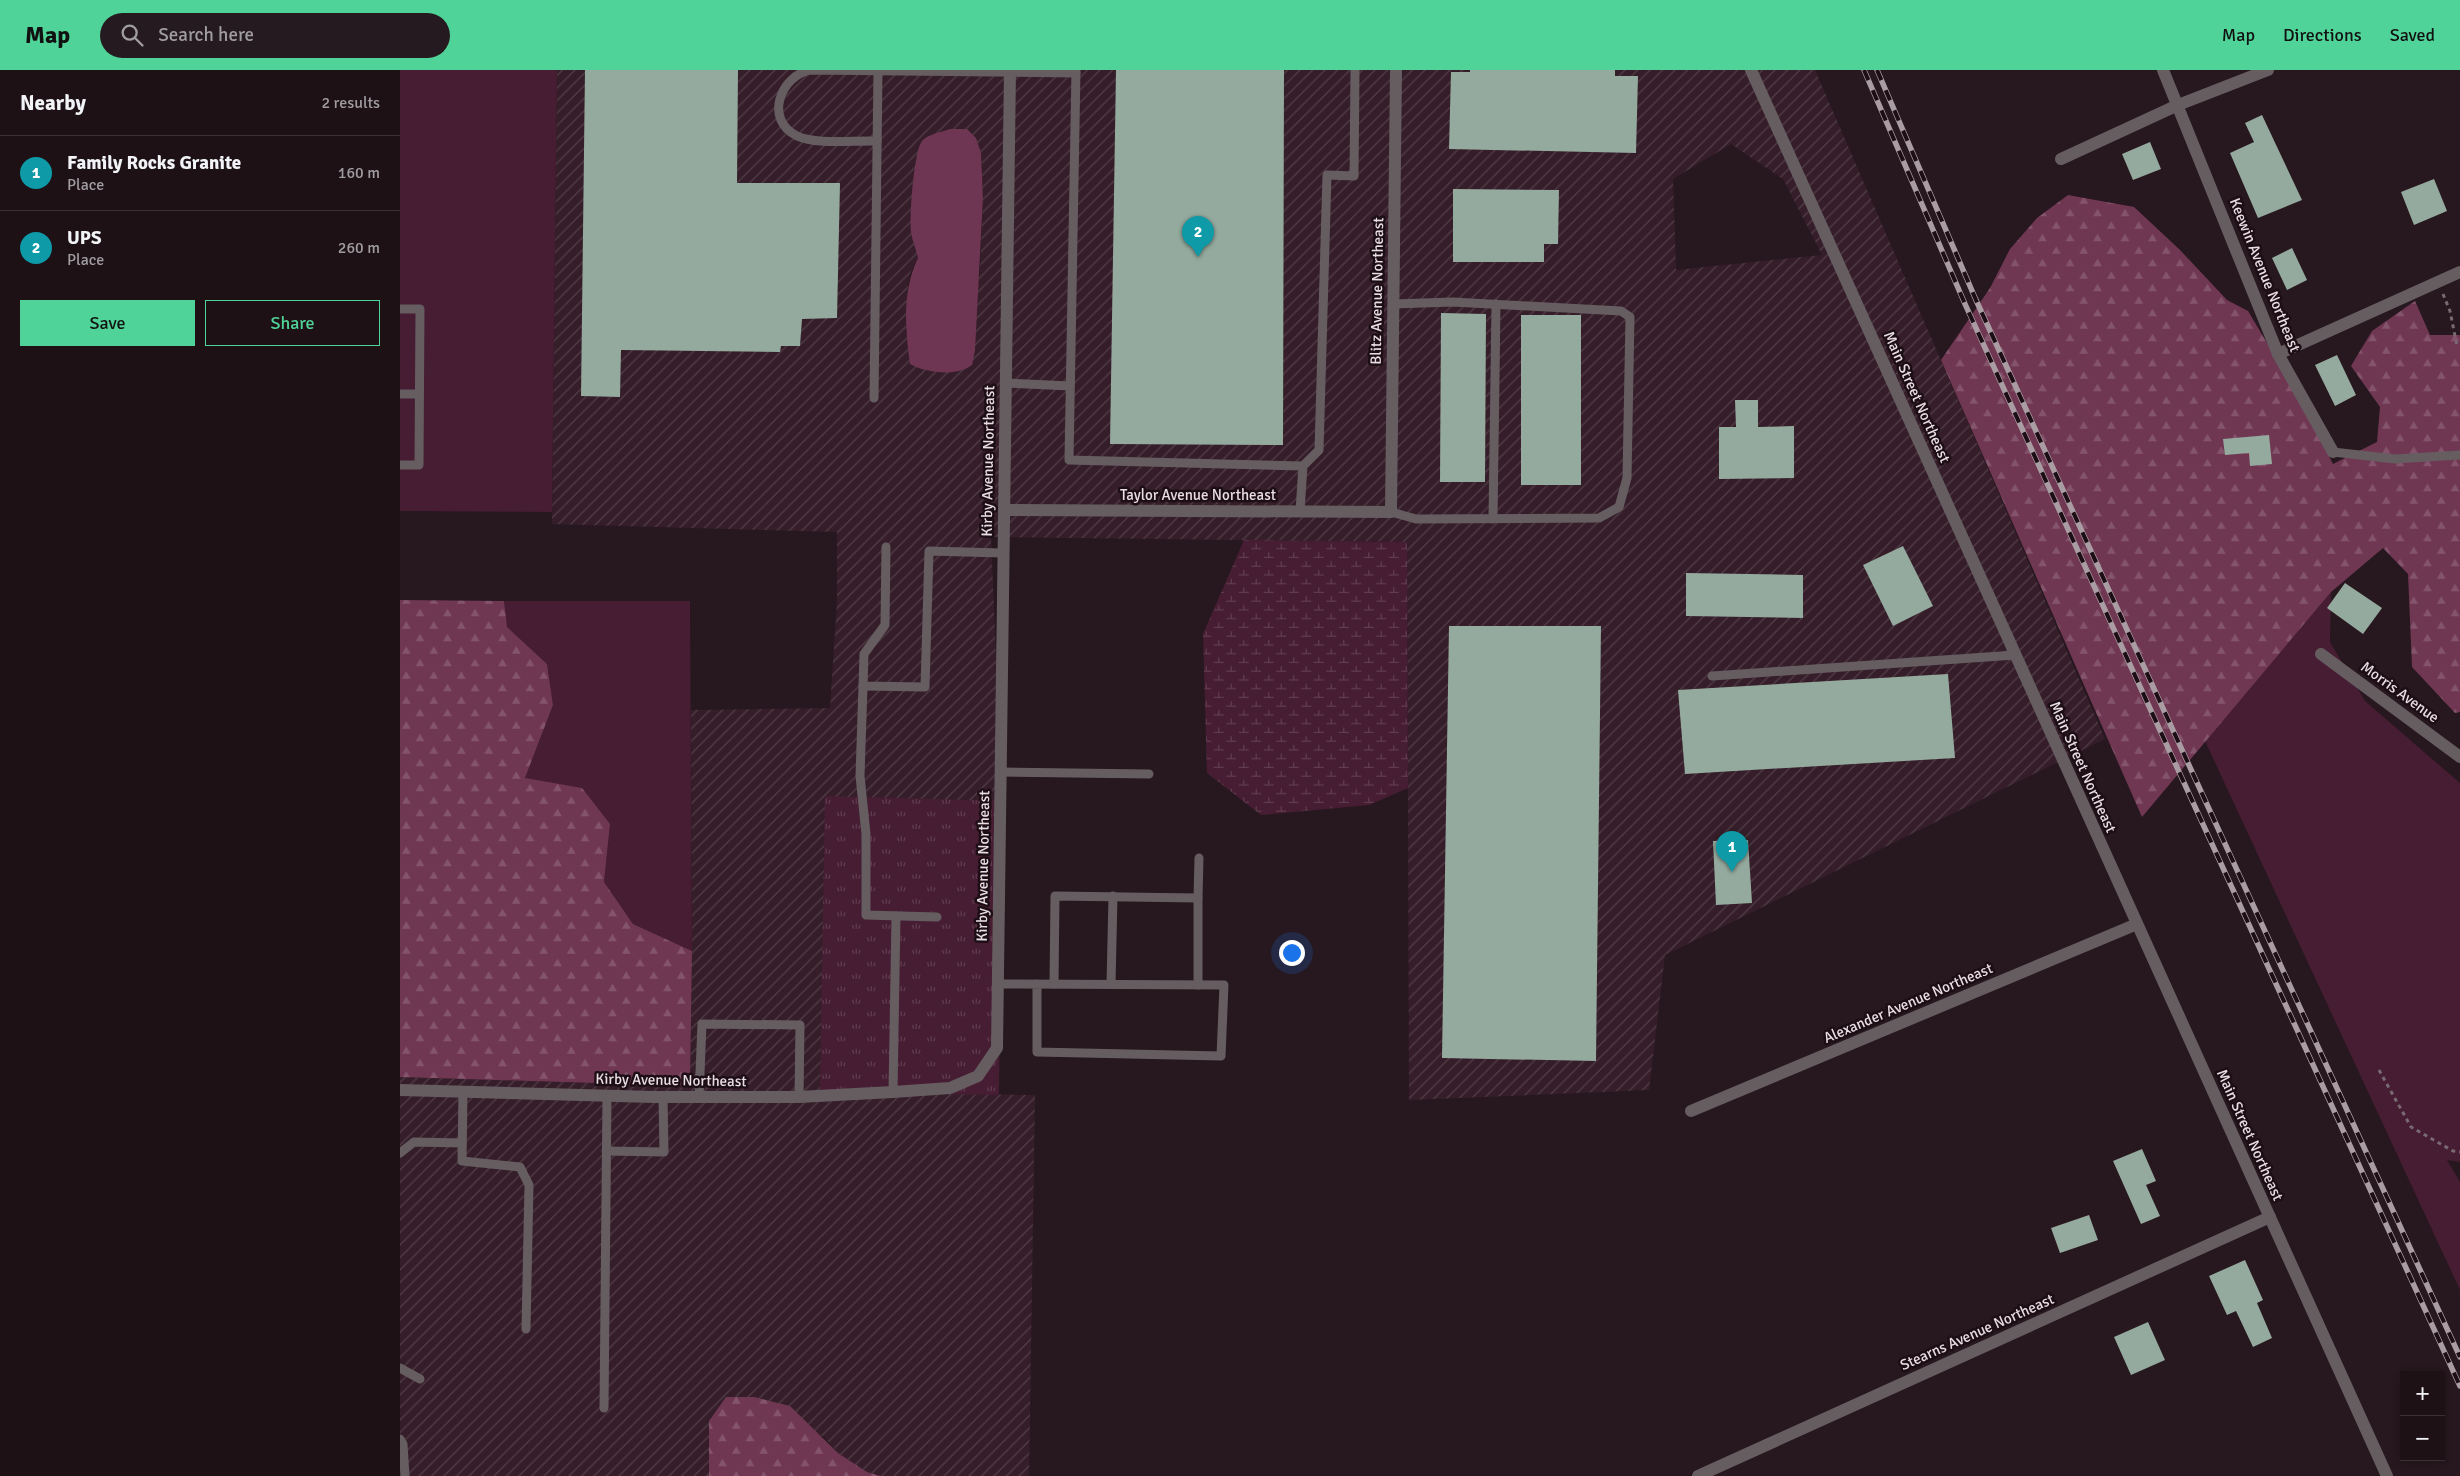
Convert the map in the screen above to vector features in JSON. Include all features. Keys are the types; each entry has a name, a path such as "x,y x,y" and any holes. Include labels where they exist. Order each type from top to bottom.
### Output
{"street":[{"name":"Blitz Avenue Northeast","path":"1391,512 1396,70"},
{"name":"Main Street Northeast","path":"1751,70 2387,1476"},
{"name":"Keewin Avenue Northeast","path":"2163,70 2278,354 2333,452"},
{"path":"2061,159 2178,105 2268,70"},
{"name":"Kirby Avenue Northeast","path":"400,1090 663,1097 799,1097 950,1088 978,1076 997,1048 1002,553 1010,71"},
{"path":"2278,354 2460,272"},
{"name":"Taylor Avenue Northeast","path":"1004,510 1391,512"},
{"name":"Morris Avenue","path":"2321,654 2460,757"},
{"name":"Alexander Avenue Northeast","path":"1691,1111 2137,924"},
{"name":"Stearns Avenue Northeast","path":"1698,1476 2270,1218"}],"lane":[{"path":"1300,512 1303,466 1319,450 1327,175 1354,176 1355,70"},
{"path":"874,398 878,71"},
{"path":"877,141 807,139 795,135 786,128 778,107 783,88 800,72 1076,72 1069,460 1303,466"},
{"path":"1391,512 1416,519 1598,518 1619,507 1627,478 1630,326 1630,317 1621,310 1453,302 1393,304"},
{"path":"1493,519 1496,304"},
{"path":"400,309 420,309 419,465 400,465"},
{"path":"1006,383 1070,386"},
{"path":"400,394 419,394"},
{"path":"2333,452 2395,459 2460,455"},
{"path":"886,548 885,625 864,654 860,776 866,834 866,915 937,917"},
{"path":"863,686 925,687 929,551 1002,553"},
{"path":"1712,676 2016,655"},
{"path":"1000,772 1149,774"},
{"path":"1198,985 1199,858"},
{"path":"1054,984 1055,896 1198,898"},
{"path":"1111,984 1113,896"},
{"path":"893,1092 896,916"},
{"path":"998,984 1037,984 1111,984 1224,985 1221,1056 1036,1052 1037,984"},
{"path":"699,1097 702,1024 800,1025 799,1097"},
{"path":"463,1092 462,1161 520,1167 529,1184 526,1329"},
{"path":"604,1408 607,1096"},
{"path":"606,1151 664,1152 663,1097"},
{"path":"400,1153 414,1142 462,1143"},
{"path":"400,1368 420,1379"},
{"path":"400,1438 403,1444 405,1476"}],"path":[{"path":"2438,282 2450,310 2457,346"},
{"path":"2379,1070 2411,1127 2460,1152"}],"shaded area":[{"path":"557,70 1815,70 2105,739 1665,955 1649,1090 1409,1100 1407,542 991,537 1002,801 820,1092 1035,1095 1029,1476 881,1476 867,1472 838,1453 824,1437 726,1397 709,1421 709,1476 400,1476 400,1077 690,1086 692,951 691,710 830,708 837,601 837,532 552,524","holes":["920,143 981,153 983,198 980,270 977,293 906,335 908,284 911,271 918,258 911,216","1731,144 1783,179 1822,255 1676,270 1673,179"]},
{"path":"950,129 967,129 976,138 981,153 983,198 975,350 972,365 958,371 941,372 924,370 910,364 906,310 909,283 918,258 912,235 911,199 919,147 922,141 931,135"}],"green space":[{"path":"400,70 557,70 552,512 400,511"},
{"path":"2068,195 2134,207 2180,250 2227,300 2248,311 2298,395 2333,464 2377,442 2380,407 2351,366 2372,331 2415,301 2430,335 2460,335 2460,712 2455,713 2412,667 2408,574 2383,548 2331,592 2142,817 1941,360 1990,288 2010,249 2037,218"},
{"path":"1244,540 1407,542 1408,788 1369,805 1261,815 1207,773 1203,634"},
{"path":"2331,592 2330,642 2365,701 2460,783 2460,1162 2447,1160 2460,1182 2460,1290 2205,741"},
{"path":"400,600 504,601 507,627 547,664 553,705 525,778 582,788 610,824 604,882 633,924 692,951 690,1086 400,1077"},
{"path":"504,601 690,601 692,951 633,924 604,882 610,824 525,778 553,705 547,664 506,627"},
{"path":"825,796 1002,801 999,1095 820,1092"},
{"path":"726,1397 754,1397 790,1406 838,1453 867,1472 881,1476 709,1476 709,1421"}],"building":[{"path":"585,70 738,70 737,183 840,183 837,318 802,319 800,346 781,346 780,352 621,350 620,397 581,396"},
{"path":"1116,70 1284,70 1283,445 1110,444"},
{"path":"1470,70 1615,70 1615,76 1638,76 1636,153 1449,149 1451,72 1470,72"},
{"path":"2262,115 2302,200 2258,218 2230,153 2254,142 2245,123"},
{"path":"2150,142 2161,169 2133,180 2122,154"},
{"path":"2434,179 2447,211 2414,225 2401,192"},
{"path":"1453,189 1559,190 1558,244 1544,244 1544,262 1453,262"},
{"path":"2292,248 2307,280 2287,290 2272,258"},
{"path":"1441,313 1486,314 1485,482 1440,482"},
{"path":"1521,315 1581,315 1581,485 1521,485"},
{"path":"2337,355 2356,395 2335,406 2315,365"},
{"path":"1735,400 1758,400 1758,427 1794,426 1794,478 1719,479 1719,427 1736,427"},
{"path":"2269,435 2272,464 2250,466 2249,453 2225,455 2223,439"},
{"path":"1903,546 1933,606 1893,626 1863,565"},
{"path":"1686,573 1803,575 1803,618 1686,616"},
{"path":"2345,583 2382,608 2363,634 2327,608"},
{"path":"1449,626 1601,626 1596,1061 1442,1058"},
{"path":"1948,674 1955,758 1685,774 1678,690"},
{"path":"1748,840 1752,903 1716,905 1713,841"},
{"path":"2142,1149 2156,1181 2146,1185 2160,1216 2141,1224 2113,1161"},
{"path":"2089,1215 2098,1240 2060,1253 2051,1228"},
{"path":"2245,1260 2263,1300 2257,1303 2272,1338 2253,1347 2236,1311 2227,1315 2209,1276"},
{"path":"2148,1322 2165,1360 2131,1375 2114,1337"}],"railway":[{"path":"1864,70 1965,304 2460,1386"},
{"path":"1877,70 1976,300 2460,1357"}],"place":[{"name":"UPS","path":"1198,257"},
{"name":"Family Rocks Granite","path":"1732,872"}]}
